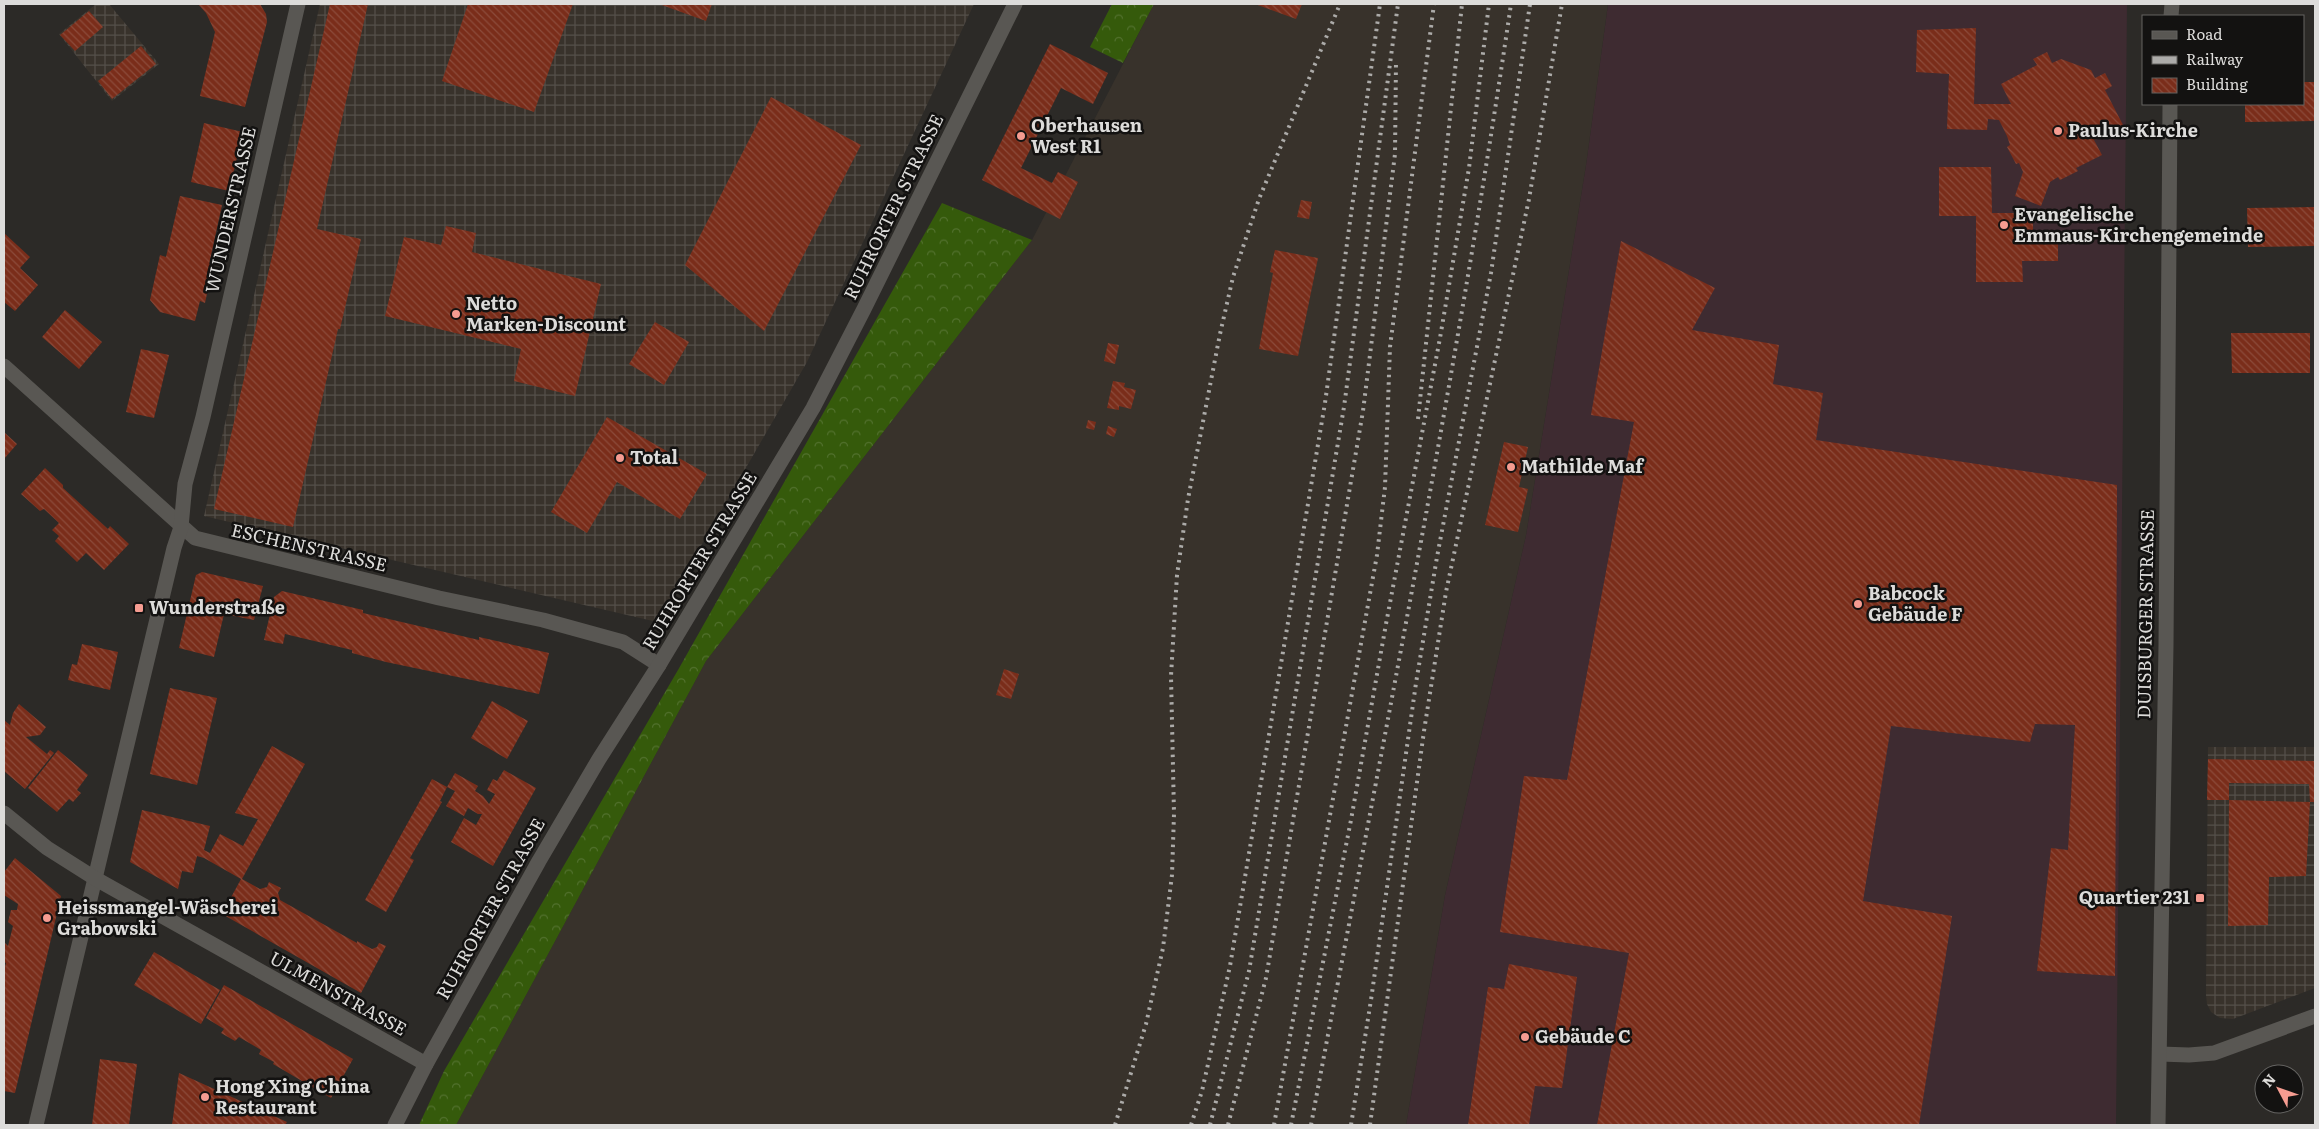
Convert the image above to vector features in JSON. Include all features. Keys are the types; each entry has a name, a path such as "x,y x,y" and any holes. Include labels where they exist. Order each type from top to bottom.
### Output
{"street":[{"name":"WUNDERSTRASSE","path":"36,1125 87,906 96,878 174,548 181,527 185,484 203,417 298,4"},
{"name":"RUHRORTER STRASSE","path":"395,1125 426,1064 539,860 599,759 659,665 813,408 1015,4"},
{"name":"DUISBURGER STRASSE","path":"2158,1125 2170,105"},
{"name":"ESCHENSTRASSE","path":"4,366 195,538 218,546 542,620 623,642 659,665"},
{"name":"ULMENSTRASSE","path":"4,813 47,848 96,878 426,1064"},
{"path":"2160,1054 2189,1056 2214,1053 2315,1016"}],"shaded area":[{"path":"96,4 109,4 159,64 112,101 59,34"},
{"path":"320,4 974,4 807,362 657,622 204,516"},
{"path":"1154,4 1608,4 1586,165 1526,535 1445,895 1406,1125 456,1125 706,661 1032,240"},
{"path":"1608,4 2127,4 2116,1125 1406,1125 1445,895 1526,535 1586,165"},
{"path":"2208,747 2315,747 2315,988 2233,1019 2220,1018 2211,1012 2207,1004 2206,995"}],"green space":[{"path":"1112,4 1154,4 1123,63 1090,47"},
{"path":"942,203 1032,240 706,661 456,1125 419,1125 444,1071 678,670"}],"building":[{"path":"198,4 260,4 266,14 267,22 245,107 200,96 215,32 206,13"},
{"path":"330,4 368,4 317,229 361,239 340,329 338,329 293,527 214,509"},
{"path":"468,4 573,4 534,112 442,81"},
{"path":"659,4 712,4 706,21"},
{"path":"1255,4 1302,4 1296,19"},
{"path":"89,11 103,27 75,51 60,35"},
{"name":"Paulus-Kirche","path":"1976,28 1974,104 2011,104 2001,84 2037,65 2033,59 2047,52 2052,63 2061,59 2091,70 2095,78 2105,73 2112,86 2105,90 2123,125 2094,140 2102,155 2076,168 2078,171 2060,180 2058,177 2050,182 2041,206 2015,196 2023,172 2019,163 2016,164 2007,147 2010,145 1999,120 1988,119 1987,130 1947,129 1949,74 1916,72 1917,30"},
{"name":"Oberhausen West R1","path":"1050,44 1108,73 1093,104 1061,88 1021,168 1052,183 1058,172 1078,182 1060,219 982,180"},
{"path":"141,46 156,64 112,99 98,81"},
{"path":"2304,82 2315,82 2315,121 2245,122 2245,105 2304,105"},
{"path":"771,97 861,145 764,331 685,265"},
{"path":"204,123 243,132 229,191 191,182"},
{"name":"Evangelische Emmaus-Kirchengemeinde","path":"1939,167 1991,167 1992,213 2033,213 2033,235 2058,235 2058,261 2022,261 2023,282 1976,282 1976,216 1939,216"},
{"path":"180,196 222,205 210,260 214,261 205,303 200,301 195,321 160,312 150,300 160,255 166,257"},
{"path":"1301,200 1312,202 1309,219 1297,217"},
{"path":"2315,207 2315,246 2248,247 2247,208"},
{"path":"446,226 476,233 472,252 601,284 575,396 514,381 521,349 385,316 404,237 441,245"},
{"path":"4,233 30,257 20,268 38,285 15,311 4,302"},
{"name":"Babcock Gebäude F","path":"1621,241 1715,288 1692,330 1779,345 1773,384 1823,393 1816,440 2117,485 2115,976 2037,971 2051,848 2068,850 2075,725 2035,724 2030,742 1891,726 1863,901 1952,916 1919,1125 1597,1125 1629,953 1500,932 1524,776 1567,780 1634,422 1591,415"},
{"path":"1275,250 1318,258 1298,356 1259,349 1273,273 1270,272"},
{"path":"65,310 102,342 79,369 42,337"},
{"path":"655,322 689,342 664,385 629,364"},
{"path":"2231,333 2310,333 2310,373 2232,373"},
{"path":"1108,343 1119,345 1115,364 1104,361"},
{"path":"141,349 169,355 154,418 126,412"},
{"path":"1113,381 1125,383 1124,387 1136,390 1131,409 1119,406 1119,410 1107,408"},
{"path":"607,417 707,474 680,519 617,482 587,533 551,512"},
{"path":"1088,420 1096,422 1094,430 1086,428"},
{"path":"1108,426 1117,429 1114,437 1106,434"},
{"path":"4,432 17,444 4,459"},
{"name":"Mathilde Maf","path":"1504,442 1528,447 1519,487 1528,489 1518,532 1485,525"},
{"path":"45,468 63,485 63,488 108,529 110,526 129,544 104,570 86,553 77,562 55,541 59,536 52,530 59,523 44,509 40,511 21,494"},
{"path":"202,572 263,586 254,620 224,614 214,657 179,648 196,575"},
{"path":"282,591 363,610 363,613 479,640 479,637 549,653 539,694 386,662 352,653 352,650 285,634 283,644 264,640 274,597"},
{"path":"82,644 118,652 110,690 68,680 72,664 77,665"},
{"path":"1004,669 1019,674 1011,699 996,695"},
{"path":"170,688 217,698 197,785 150,774"},
{"path":"492,701 528,721 507,759 471,738"},
{"path":"19,704 46,727 40,735 26,737 47,754 50,750 54,753 25,789 4,771 4,720 10,725 13,713"},
{"path":"272,746 305,764 242,879 260,889 267,887 269,882 281,888 278,893 280,900 357,943 357,941 372,949 377,947 379,943 386,946 361,993 222,914 241,879 204,858 197,856 193,873 182,871 178,889 130,862 142,810 210,826 204,850 210,853 220,834 243,846 258,819 235,813"},
{"path":"58,750 88,775 77,790 81,793 73,802 69,799 57,812 28,788"},
{"path":"2208,759 2315,761 2315,802 2310,802 2309,784 2229,783 2229,800 2207,800"},
{"path":"504,770 536,788 493,866 451,842 464,818 476,825 482,814 478,814 468,808 464,816 446,806 455,791 447,787 455,773 478,786 475,791 483,796 489,804 495,794 487,790 493,779 497,781"},
{"path":"432,779 447,787 440,801 442,802 410,858 414,860 386,912 365,900"},
{"path":"2229,800 2310,802 2306,876 2269,877 2268,925 2228,926"},
{"path":"15,858 61,896 15,1093 4,1091 4,970 6,963 4,962 4,942 8,946 13,926 8,922 11,910 17,910 18,904 4,895 4,872"},
{"path":"154,952 220,990 201,1024 134,985"},
{"name":"Gebäude C","path":"1509,964 1577,977 1562,1088 1535,1086 1529,1125 1468,1125 1488,987 1504,989"},
{"path":"224,985 353,1059 331,1098 273,1064 274,1062 259,1054 261,1050 239,1037 235,1041 221,1033 224,1029 206,1018"},
{"path":"100,1059 137,1064 129,1125 92,1125"},
{"name":"Hong Xing China Restaurant","path":"179,1073 287,1122 285,1125 172,1125"}],"railway":[{"path":"1115,1125 1146,1024 1163,948 1172,875 1174,814 1171,676 1177,575 1188,499 1220,334 1233,277 1259,199 1340,4"},
{"path":"1191,1125 1202,1091 1230,966 1325,403 1380,4"},
{"path":"1210,1125 1249,971 1344,407 1398,4"},
{"path":"1274,1125 1377,555 1385,487 1390,347 1434,4"},
{"path":"1418,419 1462,4"},
{"path":"1291,1125 1351,820 1440,338 1469,168 1489,4"},
{"path":"1311,1125 1442,425 1511,4"},
{"path":"1351,1125 1371,1000 1416,683 1437,557 1491,273 1530,4"},
{"path":"1370,1125 1424,731 1446,592 1529,199 1562,4"},
{"path":"1228,1125 1266,978 1363,411 1395,154 1396,61"}],"place":[{"name":"Paulus-Kirche","path":"2058,131"},
{"name":"Oberhausen West R1","path":"1021,136"},
{"name":"Evangelische Emmaus-Kirchengemeinde","path":"2004,225"},
{"name":"Netto Marken-Discount","path":"456,314"},
{"name":"Total","path":"620,458"},
{"name":"Mathilde Maf","path":"1511,467"},
{"name":"Babcock Gebäude F","path":"1858,604"},
{"name":"Wunderstraße","path":"139,608"},
{"name":"Quartier 231","path":"2200,898"},
{"name":"Heissmangel-Wäscherei Grabowski","path":"47,918"},
{"name":"Gebäude C","path":"1525,1037"},
{"name":"Hong Xing China Restaurant","path":"205,1097"}]}
